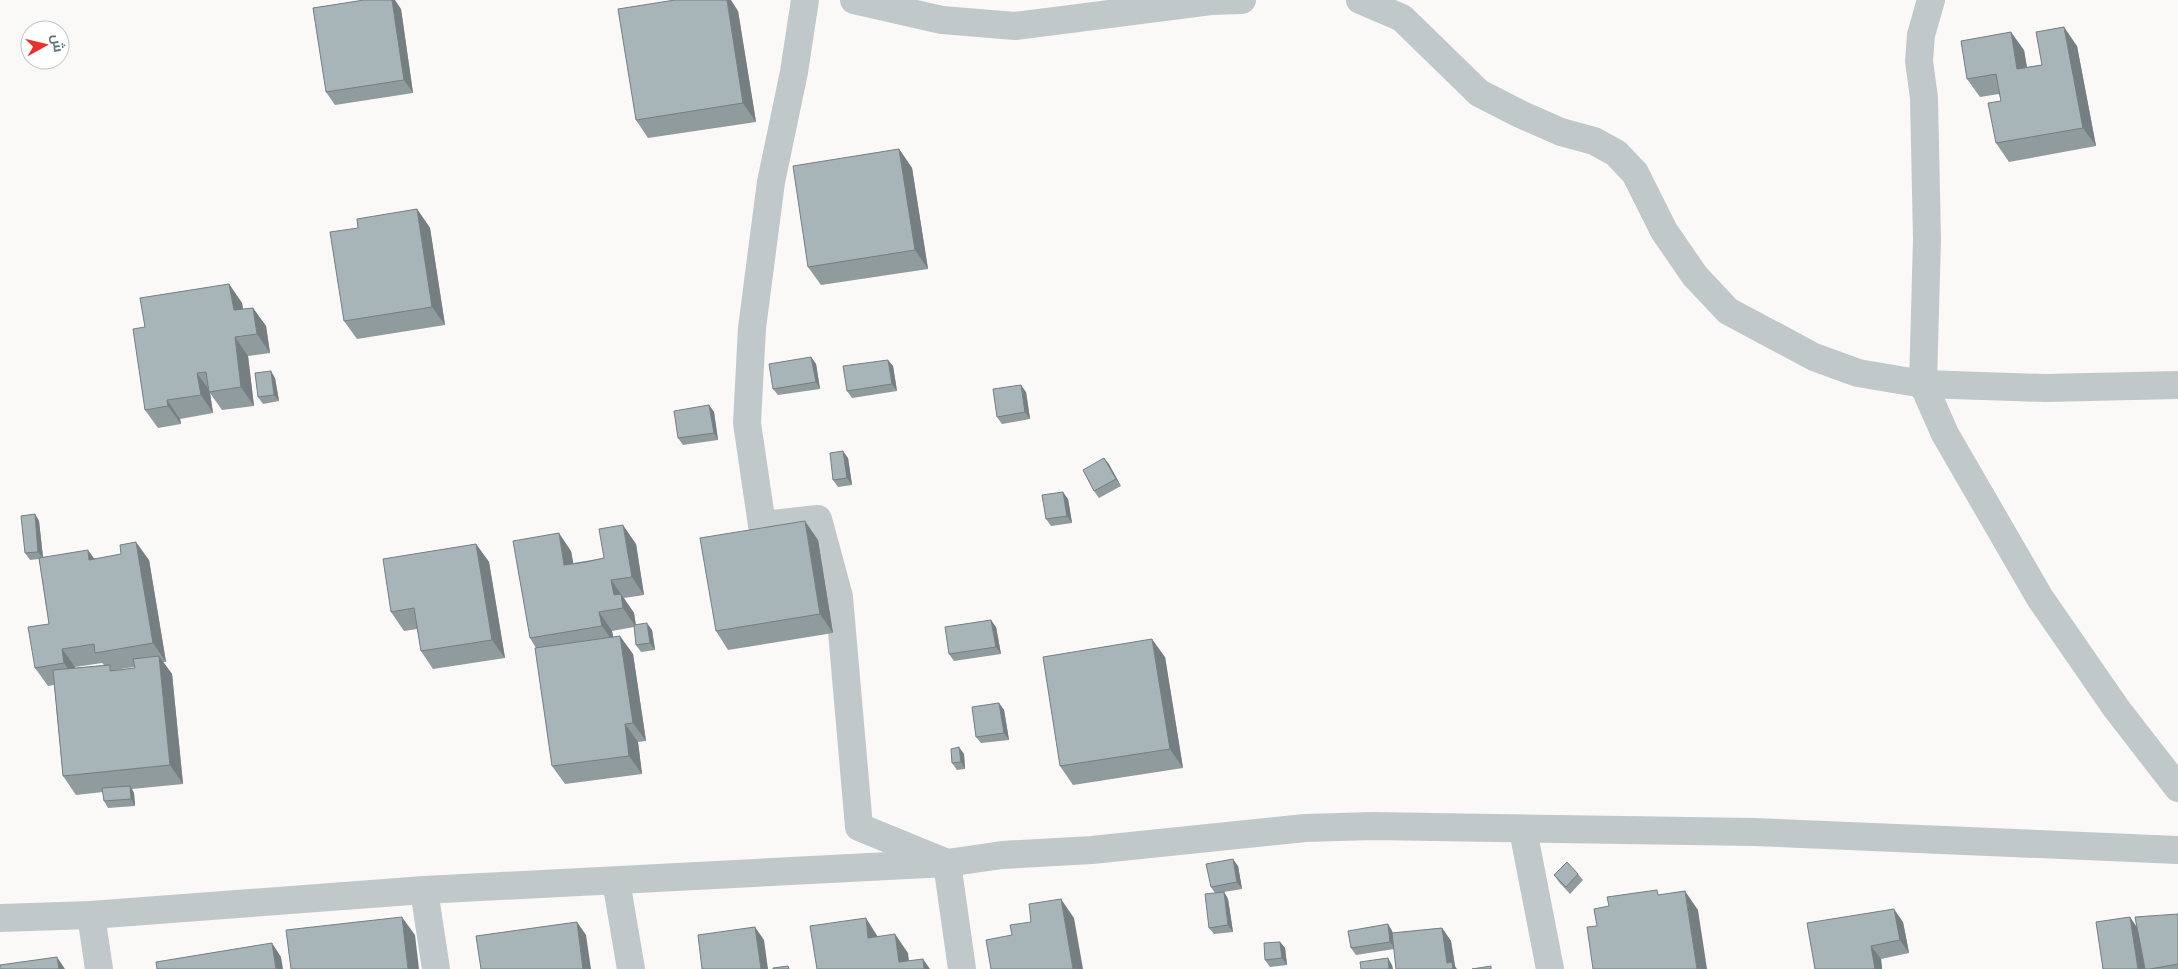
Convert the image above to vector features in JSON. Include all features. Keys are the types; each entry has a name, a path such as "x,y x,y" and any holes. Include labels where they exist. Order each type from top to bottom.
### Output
{"street":[{"path":"805,0 794,72 771,182 752,328 747,423 762,525 818,519 839,597 859,827 947,863"},
{"path":"854,0 942,20 1015,26 1211,1 1242,0"},
{"path":"1360,0 1402,18 1479,93 1561,132 1594,141 1616,152 1635,173 1664,231 1695,276 1728,311 1814,357 1858,373 1923,384 2045,388 2178,385"},
{"path":"1931,0 1921,35 1919,61 1924,98 1927,239 1923,384 1945,434 2040,598 2116,708 2178,788"},
{"path":"0,918 90,915 424,890 947,863 1002,855 1092,850 1305,828 1373,826 1522,830 1754,832 2178,850"},
{"path":"1522,830 1550,969"},
{"path":"947,863 962,969"},
{"path":"616,881 631,969"},
{"path":"424,890 436,969"},
{"path":"90,915 99,969"}],"building":[{"path":"364,0 392,0 404,80 326,92 313,8"},
{"path":"675,0 727,0 743,103 636,120 618,9"},
{"path":"2064,27 2083,128 1996,143 1988,103 2001,101 1996,74 1967,79 1961,41 2011,32 2017,69 2042,65 2036,32"},
{"path":"899,149 915,250 808,267 793,166"},
{"path":"417,209 432,307 344,321 330,232 358,228 357,219"},
{"path":"229,284 234,310 253,308 257,334 235,337 241,387 209,392 206,372 197,373 201,395 167,400 168,406 145,410 133,329 145,327 140,298"},
{"path":"811,357 816,382 773,389 769,364"},
{"path":"888,360 892,384 847,391 843,366"},
{"path":"271,371 274,395 258,397 255,373"},
{"path":"1021,385 1025,412 997,417 993,389"},
{"path":"709,405 714,433 678,438 674,411"},
{"path":"843,451 847,478 833,480 830,453"},
{"path":"1104,458 1116,479 1094,491 1083,470"},
{"path":"1063,492 1067,516 1046,519 1042,495"},
{"path":"35,514 38,552 25,553 21,516"},
{"path":"805,521 820,614 716,631 700,538"},
{"path":"623,525 632,577 611,580 614,595 621,594 623,608 599,612 602,626 530,638 513,541 559,533 564,565 586,562 604,558 599,529"},
{"path":"136,542 153,643 95,653 94,644 62,649 64,663 35,668 28,627 49,624 39,558 88,550 89,560 121,554 120,545"},
{"path":"476,544 492,640 421,651 414,608 391,612 383,559"},
{"path":"991,620 996,647 949,654 945,627"},
{"path":"647,623 650,643 636,645 634,625"},
{"path":"620,636 633,723 625,724 629,756 552,766 535,648"},
{"path":"1152,639 1170,749 1060,766 1043,657"},
{"path":"159,656 170,765 63,776 53,670 110,665 110,671 135,668 133,659"},
{"path":"999,703 1004,733 976,737 972,707"},
{"path":"959,747 961,762 952,763 951,749"},
{"path":"130,786 131,799 104,801 102,788"},
{"path":"1233,859 1237,882 1211,887 1206,864"},
{"path":"1567,862 1578,874 1566,887 1554,875"},
{"path":"1657,890 1658,895 1685,891 1697,969 1593,969 1587,927 1597,926 1594,909 1609,906 1607,897"},
{"path":"1224,892 1228,925 1209,928 1205,894"},
{"path":"1061,899 1073,969 991,969 986,940 1012,935 1010,925 1031,922 1029,904"},
{"path":"1894,909 1900,940 1871,946 1875,969 1815,969 1807,923"},
{"path":"2178,914 2178,964 2145,969 2135,917"},
{"path":"402,917 408,969 291,969 286,930"},
{"path":"2130,917 2138,969 2103,969 2096,922"},
{"path":"866,918 868,938 895,934 899,962 923,959 924,969 817,969 810,926"},
{"path":"577,922 583,969 481,969 476,936"},
{"path":"1388,924 1390,942 1351,948 1348,931"},
{"path":"755,927 761,969 702,969 698,935"},
{"path":"1442,928 1447,963 1452,962 1453,969 1396,969 1392,933"},
{"path":"1280,942 1282,958 1265,960 1264,943"},
{"path":"272,943 276,969 157,969 156,962"},
{"path":"57,957 59,969 0,969 0,965"},
{"path":"1388,958 1389,969 1361,969 1360,962"},
{"path":"788,966 789,969 773,969 773,968"},
{"path":"1491,966 1491,969 1472,969"}]}
